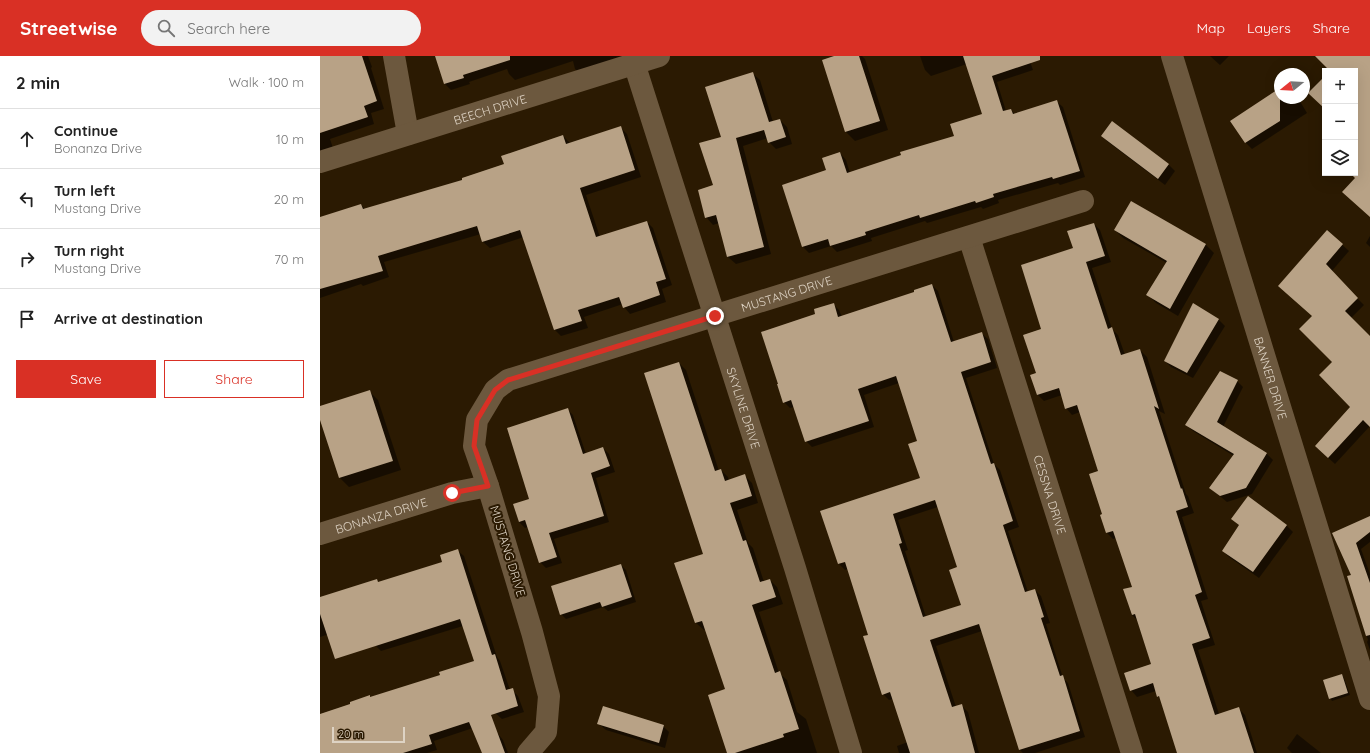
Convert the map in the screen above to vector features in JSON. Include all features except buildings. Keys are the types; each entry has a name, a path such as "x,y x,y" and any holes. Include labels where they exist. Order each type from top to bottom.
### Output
{"street":[{"path":"394,56 408,134"},
{"name":"BEECH DRIVE","path":"320,162 659,56"},
{"name":"BANNER DRIVE","path":"1172,56 1370,699"},
{"name":"SKYLINE DRIVE","path":"634,63 715,316 851,753"},
{"name":"MUSTANG DRIVE","path":"528,753 546,732 550,696 488,486 474,446 477,420 495,390 508,380 1083,201"},
{"name":"CESSNA DRIVE","path":"969,237 1129,752"},
{"name":"BONANZA DRIVE","path":"320,534 452,493 488,486"}],"route":[{"path":"452,493 488,486 474,446 477,420 495,390 508,380 715,316"}]}
